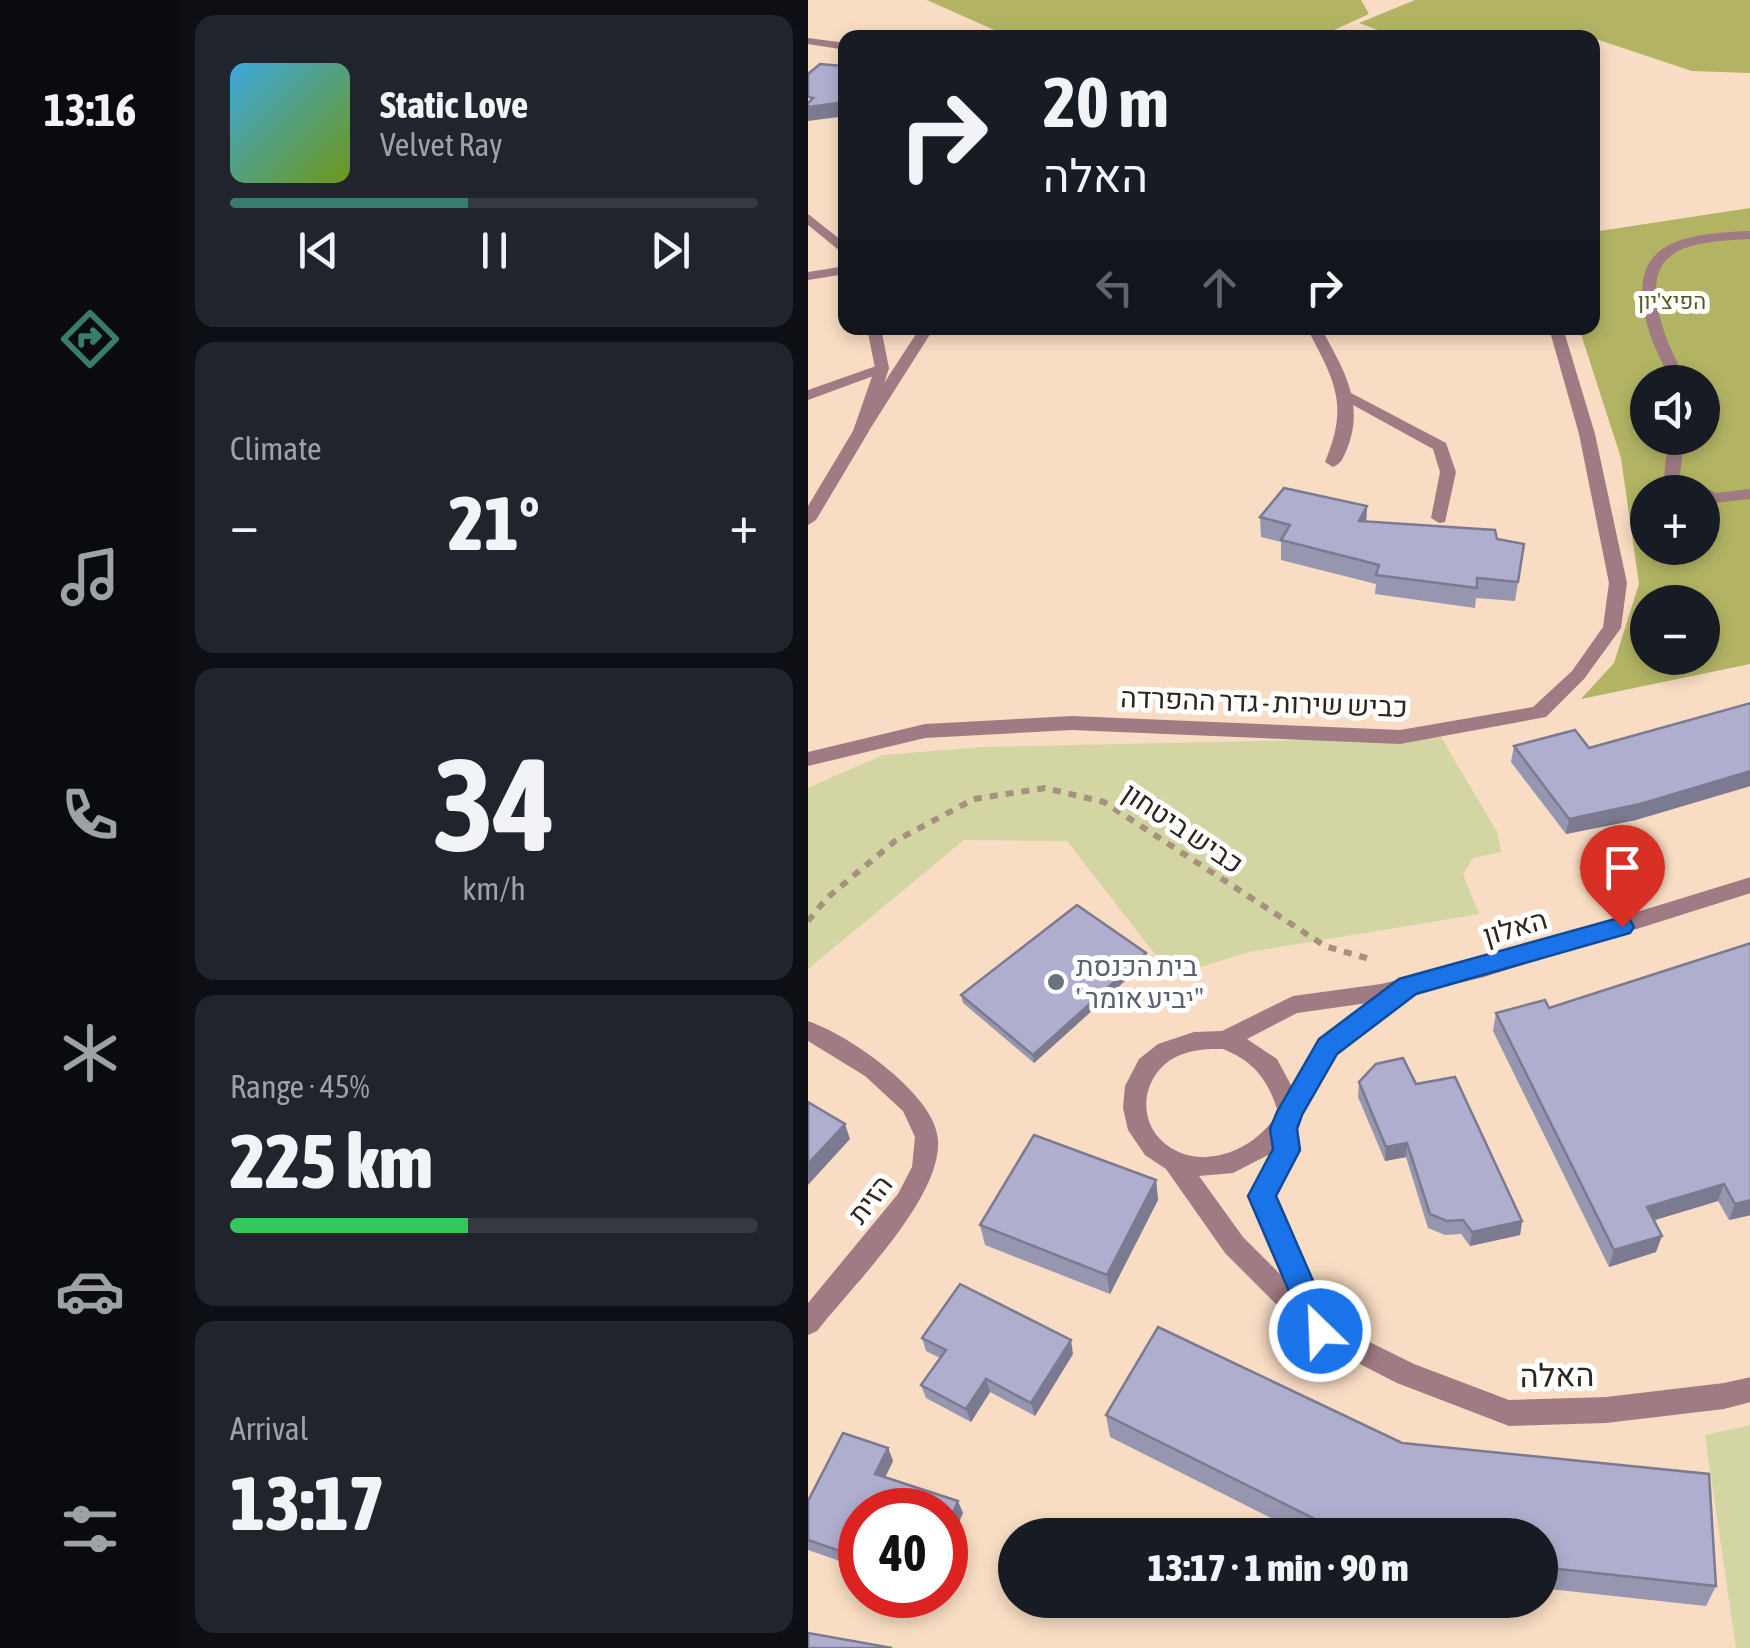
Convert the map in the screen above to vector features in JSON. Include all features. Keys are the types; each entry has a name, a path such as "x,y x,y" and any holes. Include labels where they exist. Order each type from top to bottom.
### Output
{"street":[{"path":"808,41 838,47"},
{"path":"808,218 838,245"},
{"path":"1669,365 1656,330 1648,275 1654,261 1662,250 1676,243 1750,235"},
{"path":"808,276 838,271"},
{"path":"861,432 882,368 875,335"},
{"path":"808,520 923,335"},
{"path":"1318,335 1349,397 1345,438 1334,462"},
{"name":"כביש שירות - גדר ההפרדה","path":"808,759 925,731 1072,723 1400,738 1538,712 1578,676 1612,628 1618,583 1587,434 1558,335"},
{"path":"808,395 882,368"},
{"path":"1349,397 1440,446 1448,472 1438,518"},
{"path":"1674,455 1672,477 1714,498 1750,494"},
{"name":"האלון","path":"1225,1040 1294,1005 1408,986 1590,937 1750,885"},
{"name":"האלון","path":"1287,1121 1328,1046 1408,986"},
{"name":"הזית","path":"808,1030 842,1048 918,1108 929,1138 923,1179 808,1323"},
{"path":"1287,1121 1243,1160 1217,1167 1175,1162 1154,1149 1138,1130 1132,1108 1139,1078 1153,1060 1169,1049 1194,1041 1225,1040 1258,1052 1274,1069 1287,1121 1286,1150 1262,1196 1320,1331"},
{"name":"האלה","path":"1175,1162 1234,1245 1320,1331 1406,1374 1509,1413 1606,1410 1724,1396 1750,1389"}],"path":[{"name":"כביש ביטחון","path":"808,920 827,898 895,841 974,799 1045,788 1104,802 1325,946 1380,963"}],"green space":[{"path":"927,0 1361,0 1369,14 1334,30 994,30"},
{"path":"1415,0 1750,0 1750,73 1692,71 1600,40 1600,30 1378,30 1359,23"},
{"name":"הפיצ'יון","path":"1750,208 1750,664 1720,670 1720,585 1639,585 1636,565 1720,565 1720,475 1630,475 1630,521 1621,458 1581,335 1600,335 1600,231"},
{"name":"הפיצ'יון","path":"1630,612 1630,675 1697,675 1581,699 1614,663"},
{"path":"1441,737 1497,832 1501,852 1473,858 1463,874 1479,914 1249,952 1172,976 1067,841 964,840 808,969 808,788 883,755 982,747"},
{"path":"1750,1425 1750,1648 1736,1648 1705,1435"}],"building":[{"path":"820,64 838,66 838,103 808,107 813,98 808,97 808,74"},
{"path":"1284,488 1367,506 1359,521 1495,530 1497,539 1524,544 1518,582 1477,578 1477,588 1376,575 1379,565 1281,540 1290,525 1260,517"},
{"path":"1751,703 1751,771 1640,804 1569,819 1514,746 1575,730 1589,748"},
{"name":"בית הכנסת \"יביע אומר\"","path":"1077,905 1146,953 1033,1055 961,995"},
{"path":"1751,943 1751,1200 1735,1204 1724,1184 1647,1207 1662,1236 1614,1250 1496,1013 1545,1000 1549,1008"},
{"path":"1403,1058 1416,1084 1455,1077 1522,1221 1472,1232 1463,1220 1447,1221 1430,1214 1407,1143 1386,1147 1359,1082 1376,1064"},
{"path":"808,1102 845,1124 808,1164"},
{"path":"1034,1135 1156,1180 1107,1275 980,1225"},
{"path":"960,1284 1071,1340 1031,1403 986,1379 966,1409 921,1385 946,1350 922,1338"},
{"path":"1158,1327 1402,1443 1709,1474 1716,1586 1558,1569 1558,1518 1313,1518 1106,1415"},
{"path":"843,1433 888,1448 875,1474 918,1488 838,1488 838,1550 808,1540 808,1501"},
{"path":"808,1633 892,1648 808,1648"}],"place":[{"name":"בית הכנסת \"יביע אומר\"","path":"1056,982"}],"route":[{"path":"1320,1331 1262,1196 1286,1150 1284,1129 1290,1112 1328,1046 1408,986 1622,927"}]}
